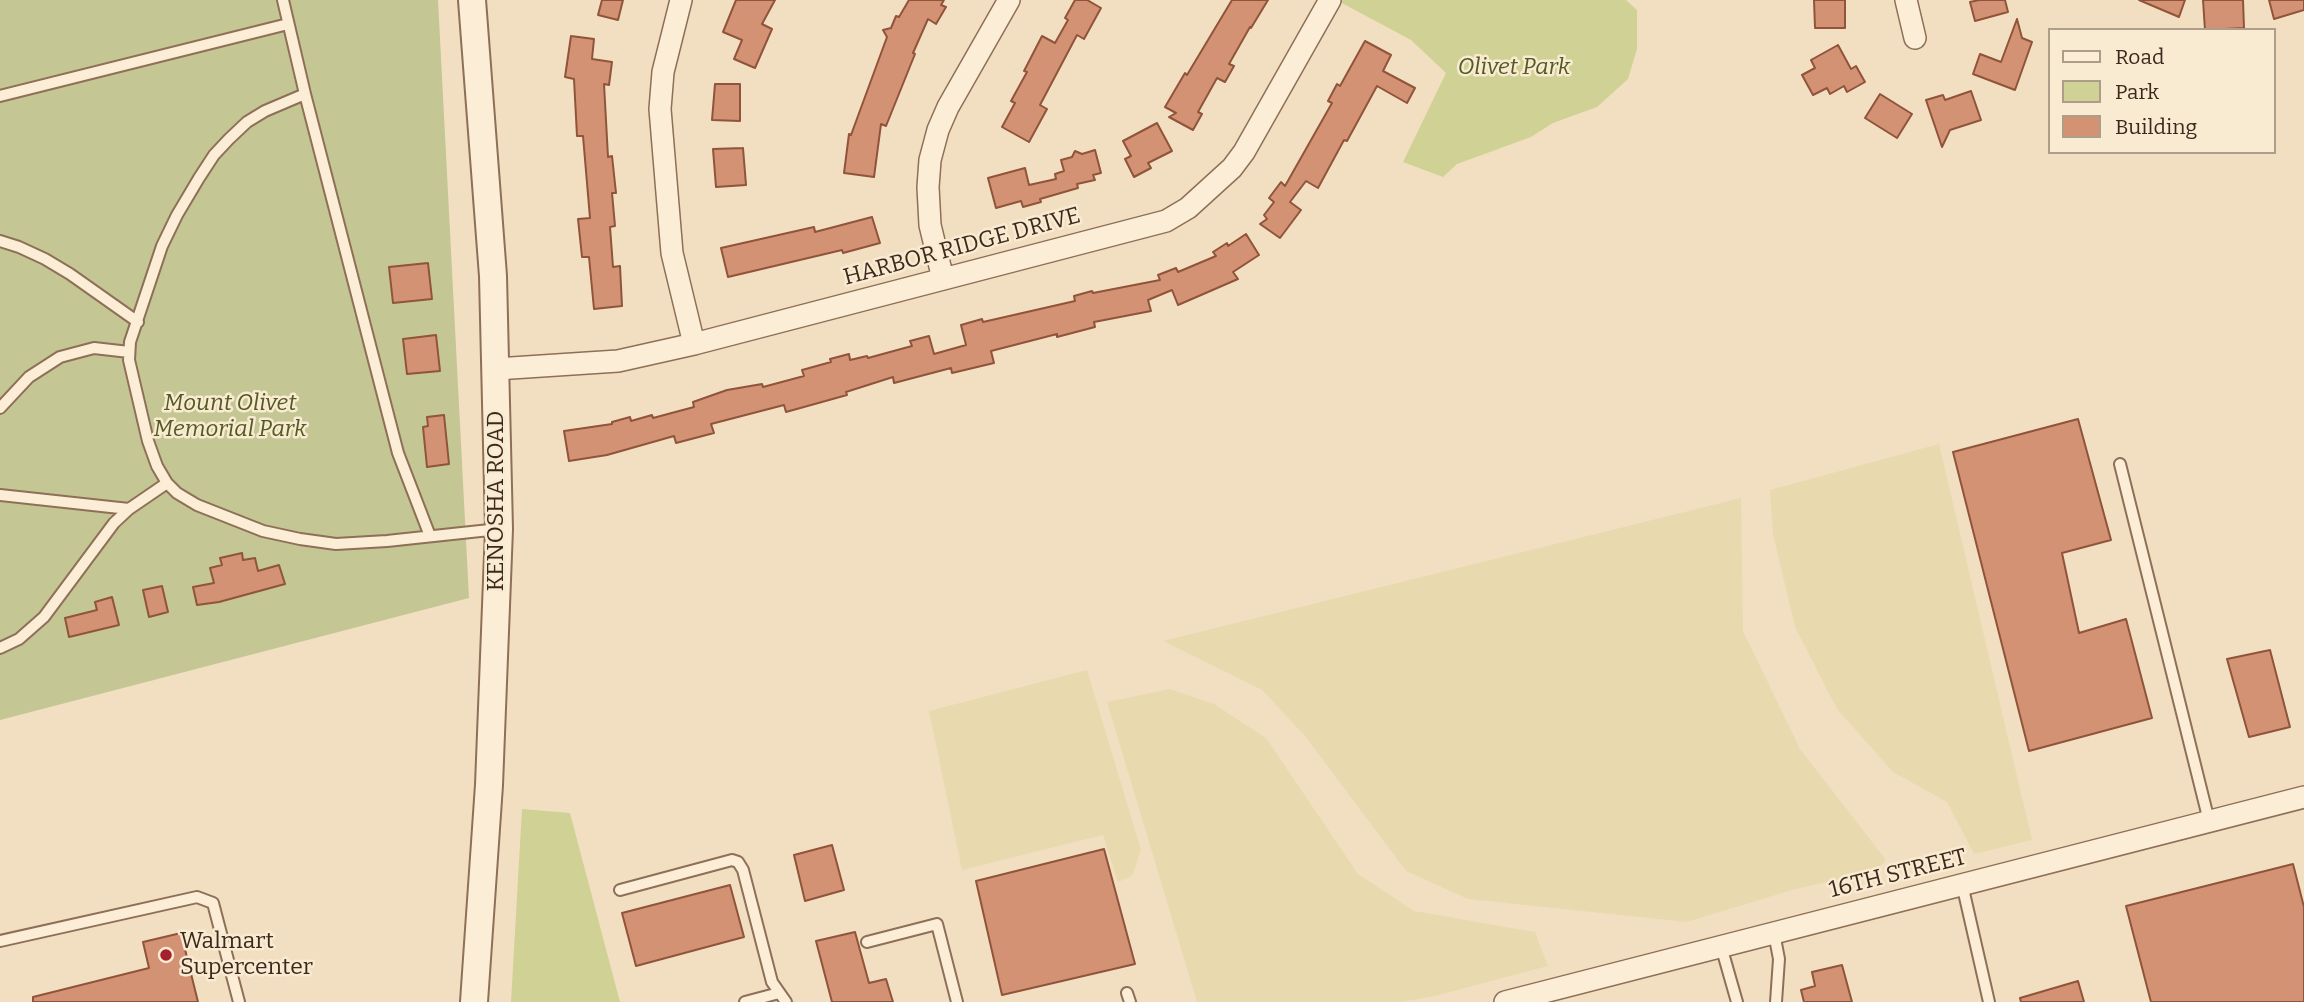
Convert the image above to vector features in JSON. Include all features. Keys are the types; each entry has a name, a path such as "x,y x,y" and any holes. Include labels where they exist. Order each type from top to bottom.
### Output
{"street":[{"name":"KENOSHA ROAD","path":"472,0 493,276 499,529 489,785 474,1002"},
{"path":"681,0 663,72 660,109 672,253 694,344"},
{"path":"943,279 930,225 930,160 948,107 1009,0"},
{"name":"HARBOR RIDGE DRIVE","path":"496,369 618,362 1166,221 1188,208 1232,168 1244,152 1330,0"},
{"path":"1906,0 1915,38"},
{"name":"16TH STREET","path":"1505,1002 1532,999 1721,946 2304,797"}],"lane":[{"path":"283,0 398,453 430,536"},
{"path":"0,96 288,24"},
{"path":"305,94 247,122 214,155 177,215 162,246 130,342 128,360 148,441 167,483 177,493 197,505 263,531 336,544 499,529"},
{"path":"0,241 19,247 62,269 138,322"},
{"path":"0,408 29,377 60,357 94,348 130,352"},
{"path":"2120,464 2209,821"},
{"path":"0,648 19,639 44,617 114,523 129,509 167,483"},
{"path":"0,495 129,509"},
{"path":"620,890 732,860 738,862 743,870 772,982 783,998 745,1002"},
{"path":"1962,884 1989,1002"},
{"path":"0,941 197,897 213,904 239,1002"},
{"path":"867,942 937,925 957,1002"},
{"path":"1774,933 1779,959 1776,1002"},
{"path":"1721,946 1737,1002"}],"shaded area":[{"path":"1939,444 2032,840 1974,854 1947,802 1893,772 1837,709 1795,627 1773,534 1770,490"},
{"path":"1741,498 1743,631 1800,749 1886,860 1875,871 1792,890 1687,922 1468,899 1406,871 1305,736 1262,690 1163,641"},
{"path":"1087,670 1141,850 1132,876 1118,882 1103,835 962,870 929,711"},
{"path":"1170,689 1214,704 1266,738 1358,874 1414,911 1535,932 1548,966 1431,997 1400,1002 1197,1002 1107,702"}],"green space":[{"name":"Mount Olivet Memorial Park","path":"0,0 438,0 469,598 0,720"},
{"name":"Olivet Park","path":"1626,0 1637,10 1637,49 1628,79 1597,107 1553,123 1531,137 1457,164 1443,177 1403,162 1446,73 1411,40 1340,2"},
{"path":"522,809 570,813 620,1002 511,1002"}],"building":[{"path":"602,0 623,0 618,20 598,15"},
{"path":"736,0 775,0 762,24 772,29 755,68 734,59 742,40 723,32"},
{"path":"909,0 944,0 941,5 946,7 936,24 928,19 886,126 881,124 874,177 844,173 849,134 851,135 887,37 883,30 891,28 896,16 899,17"},
{"path":"1075,0 1087,0 1101,8 1084,39 1077,35 1040,105 1047,109 1029,142 1002,127 1015,103 1011,101 1027,72 1024,71 1042,36 1055,43"},
{"path":"1232,0 1268,0 1229,64 1234,66 1225,82 1217,78 1198,112 1202,114 1193,130 1169,117 1176,113 1165,107"},
{"path":"1814,0 1845,0 1845,28 1815,28"},
{"path":"2005,0 2008,12 1975,21 1970,2"},
{"path":"2139,0 2185,0 2179,17"},
{"path":"2203,0 2243,0 2244,28 2205,28"},
{"path":"2269,0 2304,0 2304,10 2274,19"},
{"path":"2017,19 2022,38 2032,42 2015,90 1973,74 1980,54 2001,62"},
{"path":"571,36 594,39 592,59 612,62 609,85 604,84 608,157 612,156 616,193 612,193 615,226 610,227 613,267 620,266 622,306 594,309 589,257 582,257 578,219 590,218 583,136 577,136 574,79 565,77"},
{"path":"1365,41 1391,55 1383,71 1415,88 1407,103 1377,86 1318,188 1306,181 1290,202 1301,210 1280,238 1260,224 1267,219 1264,215 1274,202 1269,198 1281,182 1285,186 1332,103 1328,101 1337,84 1340,86"},
{"path":"1838,45 1851,69 1856,66 1865,82 1847,92 1844,86 1830,94 1827,88 1813,95 1802,75 1815,68 1811,60"},
{"path":"715,84 740,84 740,121 712,120"},
{"path":"1971,91 1981,120 1950,130 1942,147 1926,100 1943,95 1945,100"},
{"path":"1880,94 1912,114 1897,138 1865,118"},
{"path":"1157,123 1172,151 1148,163 1151,168 1134,177 1125,159 1131,156 1123,141"},
{"path":"743,148 746,185 716,187 713,149"},
{"path":"1095,150 1101,173 1093,175 1095,180 1040,199 1041,202 1023,207 1021,201 996,208 988,178 1025,168 1029,185 1056,179 1055,174 1064,171 1061,160 1072,157 1075,151 1082,154"},
{"path":"872,217 880,243 728,277 721,248 814,227 815,232"},
{"path":"1246,234 1259,255 1233,272 1238,279 1178,305 1172,290 1148,300 1151,311 1094,322 1095,327 991,351 994,363 952,373 951,368 894,383 893,377 846,392 847,395 786,412 784,405 711,424 714,433 676,443 674,436 607,455 569,461 564,431 612,424 630,417 631,421 652,415 653,418 694,407 693,402 727,390 762,384 763,387 804,376 802,370 831,362 830,359 849,354 850,360 868,358 912,346 910,341 929,336 934,354 966,345 961,325 1075,301 1074,296 1092,291 1093,293 1160,280 1158,275 1176,268 1178,272 1216,256 1213,252"},
{"path":"428,263 432,299 393,303 389,267"},
{"path":"436,335 440,371 407,374 403,339"},
{"path":"444,415 449,464 427,467 423,427 428,426 427,417"},
{"path":"2078,419 2111,540 2062,553 2079,633 2126,619 2152,718 2029,751 1953,452"},
{"path":"242,553 243,560 255,558 258,571 279,565 285,584 219,602 197,605 193,587 214,583 210,568 222,565 220,558"},
{"path":"162,586 168,612 149,617 143,590"},
{"path":"112,597 119,625 69,637 65,618 97,610 95,602"},
{"path":"2270,650 2290,727 2249,737 2227,659"},
{"path":"832,845 844,890 805,901 794,855"},
{"path":"1104,849 1135,964 1002,995 976,881"},
{"path":"2293,864 2304,907 2304,1002 2151,1002 2126,906"},
{"path":"730,885 744,937 636,966 622,913"},
{"path":"855,932 869,983 886,979 893,1002 832,1002 816,941"},
{"name":"Walmart Supercenter","path":"181,933 198,1002 33,1002 33,997 149,968 143,942"},
{"path":"1842,965 1852,1002 1804,1002 1801,990 1815,986 1812,972"},
{"path":"2078,981 2084,1002 2021,1002 2020,998"}],"place":[{"name":"Walmart Supercenter","path":"166,955"}]}
